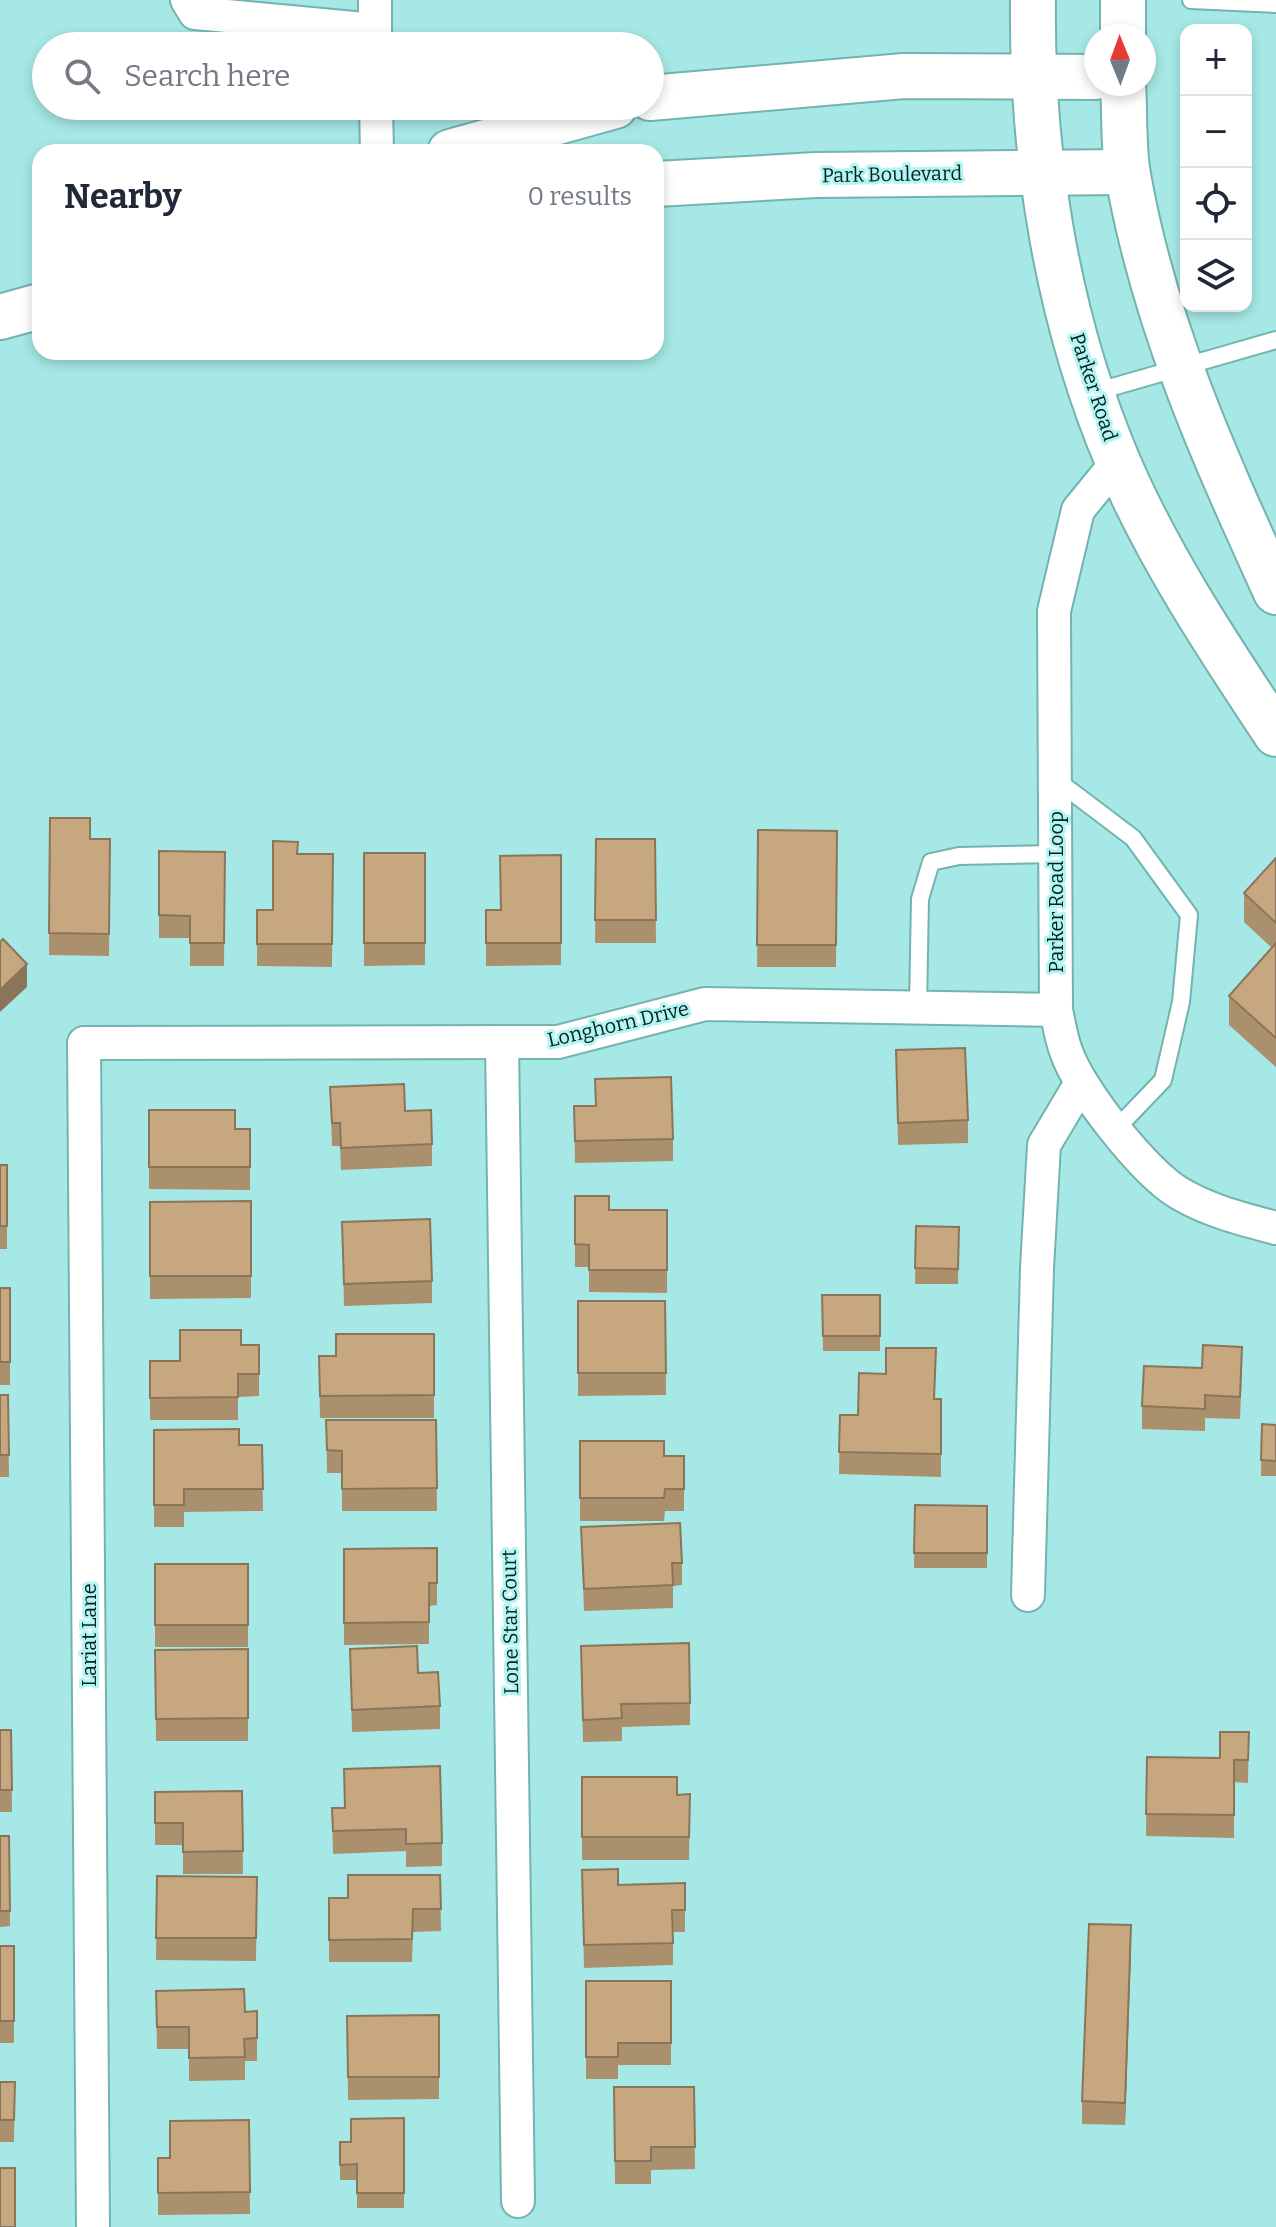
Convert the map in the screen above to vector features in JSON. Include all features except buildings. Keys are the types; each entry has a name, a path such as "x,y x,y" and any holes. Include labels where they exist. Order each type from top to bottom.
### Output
{"main road":[{"name":"Parker Road","path":"1033,0 1032,78 1039,171 1054,245 1094,393 1118,461 1181,583 1276,734"},
{"path":"1123,0 1123,24"},
{"path":"664,97 904,76 1084,77"},
{"path":"1124,96 1127,172 1149,274 1178,369 1276,592"},
{"path":"479,144 565,120"},
{"name":"Park Boulevard","path":"664,184 816,175 1127,172"},
{"path":"0,317 32,308"}],"street":[{"path":"187,0 195,13 375,25"},
{"path":"376,120 377,144"},
{"name":"Parker Road Loop","path":"1118,461 1078,510 1054,611 1056,1010 1066,1052 1081,1083 1154,1175 1178,1193 1218,1212 1276,1228"},
{"name":"Longhorn Drive","path":"84,1043 558,1042 705,1004 1056,1010"},
{"name":"Lone Star Court","path":"502,1042 518,2201"},
{"name":"Lariat Lane","path":"84,1043 93,2227"},
{"path":"1028,1595 1037,1268 1044,1145 1081,1083"}],"lane":[{"path":"1191,0 1276,4"},
{"path":"1094,393 1276,340"},
{"path":"1055,779 1133,838 1189,915 1181,1002 1163,1080 1116,1129"},
{"path":"918,1007 920,899 931,862 959,856 1055,854"}]}
